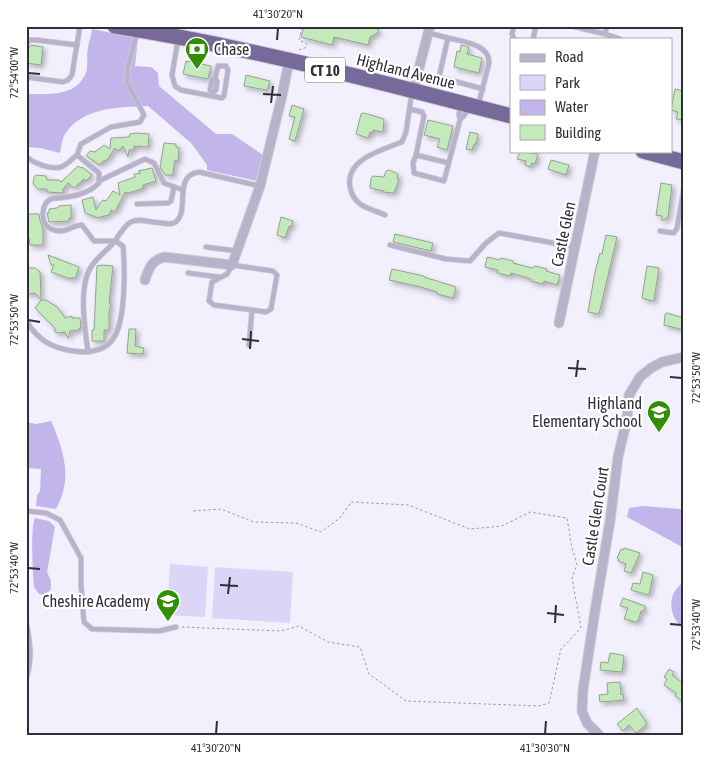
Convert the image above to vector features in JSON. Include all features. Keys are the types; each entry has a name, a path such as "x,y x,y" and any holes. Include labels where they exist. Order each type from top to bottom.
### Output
{"highway":[{"name":"Highland Avenue","path":"115,26 291,57 510,116"},
{"path":"648,152 684,162"}],"street":[{"path":"413,91 430,29"},
{"path":"145,280 149,266 157,259 164,257 232,265 260,186 291,57"},
{"name":"Castle Glen","path":"560,323 595,152"},
{"name":"Castle Glen Court","path":"599,735 587,723 582,711 583,690 618,458 627,418 629,395 640,377 651,368 662,362 684,357"}],"lane":[{"path":"26,77 62,82 68,80 72,75 80,26"},
{"path":"514,26 512,34 514,38"},
{"path":"572,26 617,38"},
{"path":"605,34 607,26"},
{"path":"410,109 422,112 424,116 413,164 414,173 444,181 460,120 482,89 489,56 485,51 471,44 448,38 430,29"},
{"path":"26,157 38,164 54,168 61,167 77,155 81,144 110,127 140,122 144,115 127,82 128,66 138,30"},
{"path":"179,36 172,75 175,86 181,90 212,94 218,98 224,96 228,70 226,66 218,66 215,79 212,80 210,90 212,94"},
{"path":"448,38 439,77 482,89"},
{"path":"26,44 30,40 36,40 77,45"},
{"path":"385,215 360,204 354,198 350,190 350,176 357,165 367,156 402,142 406,132 413,91"},
{"path":"460,120 459,114 471,106"},
{"path":"77,155 99,172 99,181"},
{"path":"416,155 449,163"},
{"path":"26,320 30,327 48,344 59,350 96,351 105,347 113,340 118,329 122,308 123,246 115,241 94,241 82,225 67,230 51,229 46,226 43,218 45,204 50,199 85,193 94,188 99,181 145,159 154,163 164,183 183,190"},
{"path":"88,352 84,308 86,279 94,263 115,241 124,225 136,220 167,224 174,223 182,210 183,190 186,179 192,173 199,172 260,186"},
{"path":"137,204 168,203 171,201 174,187"},
{"path":"660,230 674,233 678,228 684,188"},
{"path":"390,245 446,259 470,261 486,243 499,233 575,246"},
{"path":"206,246 237,251"},
{"path":"232,265 273,271 276,275 271,309 266,312 214,305 209,301 212,282 227,274 232,265"},
{"path":"188,273 219,277"},
{"path":"249,345 252,310"},
{"path":"26,511 46,513 60,520 81,558 84,622 92,629 159,631 176,626"},
{"path":"26,621 31,664 26,678"}],"path":[{"path":"291,57 305,48 307,44 299,40 302,26"},
{"path":"176,626 281,631 299,626 328,642 360,647 369,674 406,701 539,706 549,703 561,648 581,628 572,578 577,564 567,518 530,512 502,526 470,529 408,504 352,502 340,518 321,532 296,523 254,522 220,509 193,510"}],"green space":[{"path":"170,564 208,567 205,617 167,615"},
{"path":"215,567 293,572 290,623 212,618"}],"shaded area":[{"path":"92,29 138,38 135,66 151,67 158,73 159,86 216,134 232,134 263,155 257,181 207,170 207,165 192,144 148,106 102,110 81,118 65,134 60,153 26,147 26,94 60,93 67,91 80,82 86,72 88,46"}],"water":[{"path":"51,421 60,443 65,465 64,487 56,509 36,506 37,495 40,491 41,469 26,468 26,422 36,424"},
{"path":"643,506 680,509 684,511 684,548 627,517 629,508"},
{"path":"35,518 49,521 55,527 47,572 51,581 51,589 45,595 39,594 34,587 32,540"},
{"path":"684,582 684,629 675,618 671,605 674,592"}],"building":[{"path":"304,26 376,26 379,32 370,37 368,45 334,37 332,45 301,37"},
{"path":"31,45 43,47 41,65 26,63 26,49"},
{"path":"461,45 469,47 467,54 482,58 479,73 454,67 457,51 460,52"},
{"name":"Chase","path":"186,61 211,66 208,79 183,74"},
{"path":"246,75 270,81 268,88 266,90 244,86"},
{"path":"675,89 684,91 684,120 676,119 678,112 672,110"},
{"path":"292,105 304,109 295,141 289,139 295,117 289,116"},
{"path":"364,113 384,119 382,132 373,130 373,133 370,132 368,138 356,134 361,114"},
{"path":"428,120 453,126 447,150 437,147 440,139 424,135"},
{"path":"470,132 478,134 476,144 474,144 472,150 466,149"},
{"path":"130,134 149,134 148,147 134,146 134,150 129,150 128,157 123,146 118,151 115,148 107,160 103,161 100,165 86,156 90,151 95,152 104,145 110,149 111,138 129,137"},
{"path":"164,143 176,144 176,147 179,148 178,161 175,160 173,175 165,175 160,167"},
{"path":"520,152 538,154 535,164 532,163 530,167 525,165 526,161 517,159"},
{"path":"551,160 569,165 566,175 548,169"},
{"path":"78,166 92,175 74,188 68,183 63,189 63,193 47,192 47,189 38,189 33,184 36,175 46,176 47,180 59,180 61,182"},
{"path":"152,168 156,181 143,185 143,188 138,190 125,192 115,212 111,210 109,215 99,218 85,213 82,200 93,197 96,210 101,202 103,200 106,201 113,191 120,195 118,183 135,177 134,174 141,173 138,171"},
{"path":"389,170 398,174 397,179 399,179 394,193 370,188 373,176 384,177 386,171"},
{"path":"661,183 672,185 668,217 662,221 662,216 656,215"},
{"path":"71,205 71,218 69,218 69,221 49,222 47,213 49,213 49,209"},
{"path":"28,214 39,214 43,228 43,245 30,245 29,238 26,235 26,216"},
{"path":"281,217 293,221 285,238 277,235"},
{"path":"395,234 433,243 431,251 393,242"},
{"path":"606,235 617,237 599,314 588,312 595,272 600,253 602,254"},
{"path":"48,255 79,267 75,279 51,272 54,265 51,265"},
{"path":"487,257 500,260 501,258 532,268 535,266 547,269 546,271 560,275 557,285 544,281 543,284 531,281 531,279 511,273 510,276 497,273 498,270 485,267"},
{"path":"97,266 113,266 109,303 111,303 109,330 104,330 104,341 92,341"},
{"path":"647,266 659,268 654,300 652,301 642,298"},
{"path":"26,268 35,268 40,272 41,300 35,293 28,294 26,290"},
{"path":"392,269 424,276 456,287 453,298 421,287 389,280"},
{"path":"41,300 46,300 57,307 65,318 72,316 72,318 80,318 81,327 78,330 70,331 68,338 65,332 55,332 55,328 35,308"},
{"path":"665,314 684,318 684,330 664,325"},
{"path":"129,329 136,329 135,346 144,348 143,354 127,353"},
{"path":"624,548 640,553 631,573 624,571 626,564 618,561 619,559 617,558 621,549 623,550"},
{"path":"643,572 653,575 649,595 631,590 633,583 640,584"},
{"path":"623,598 645,606 644,611 641,611 638,621 624,619 628,608 620,606"},
{"path":"610,653 624,656 622,672 600,670 601,662 608,663"},
{"path":"669,669 674,672 672,675 684,684 684,699 682,698 681,700 675,696 676,693 664,685 667,679 664,677"},
{"path":"620,682 621,695 623,694 624,700 600,702 599,695 608,694 607,683"},
{"path":"637,708 647,724 636,733 629,725 623,731 617,724"}],"place":[{"name":"Chase","path":"197,70"},
{"name":"Highland Elementary School","path":"659,433"},
{"name":"Cheshire Academy","path":"168,622"}]}
